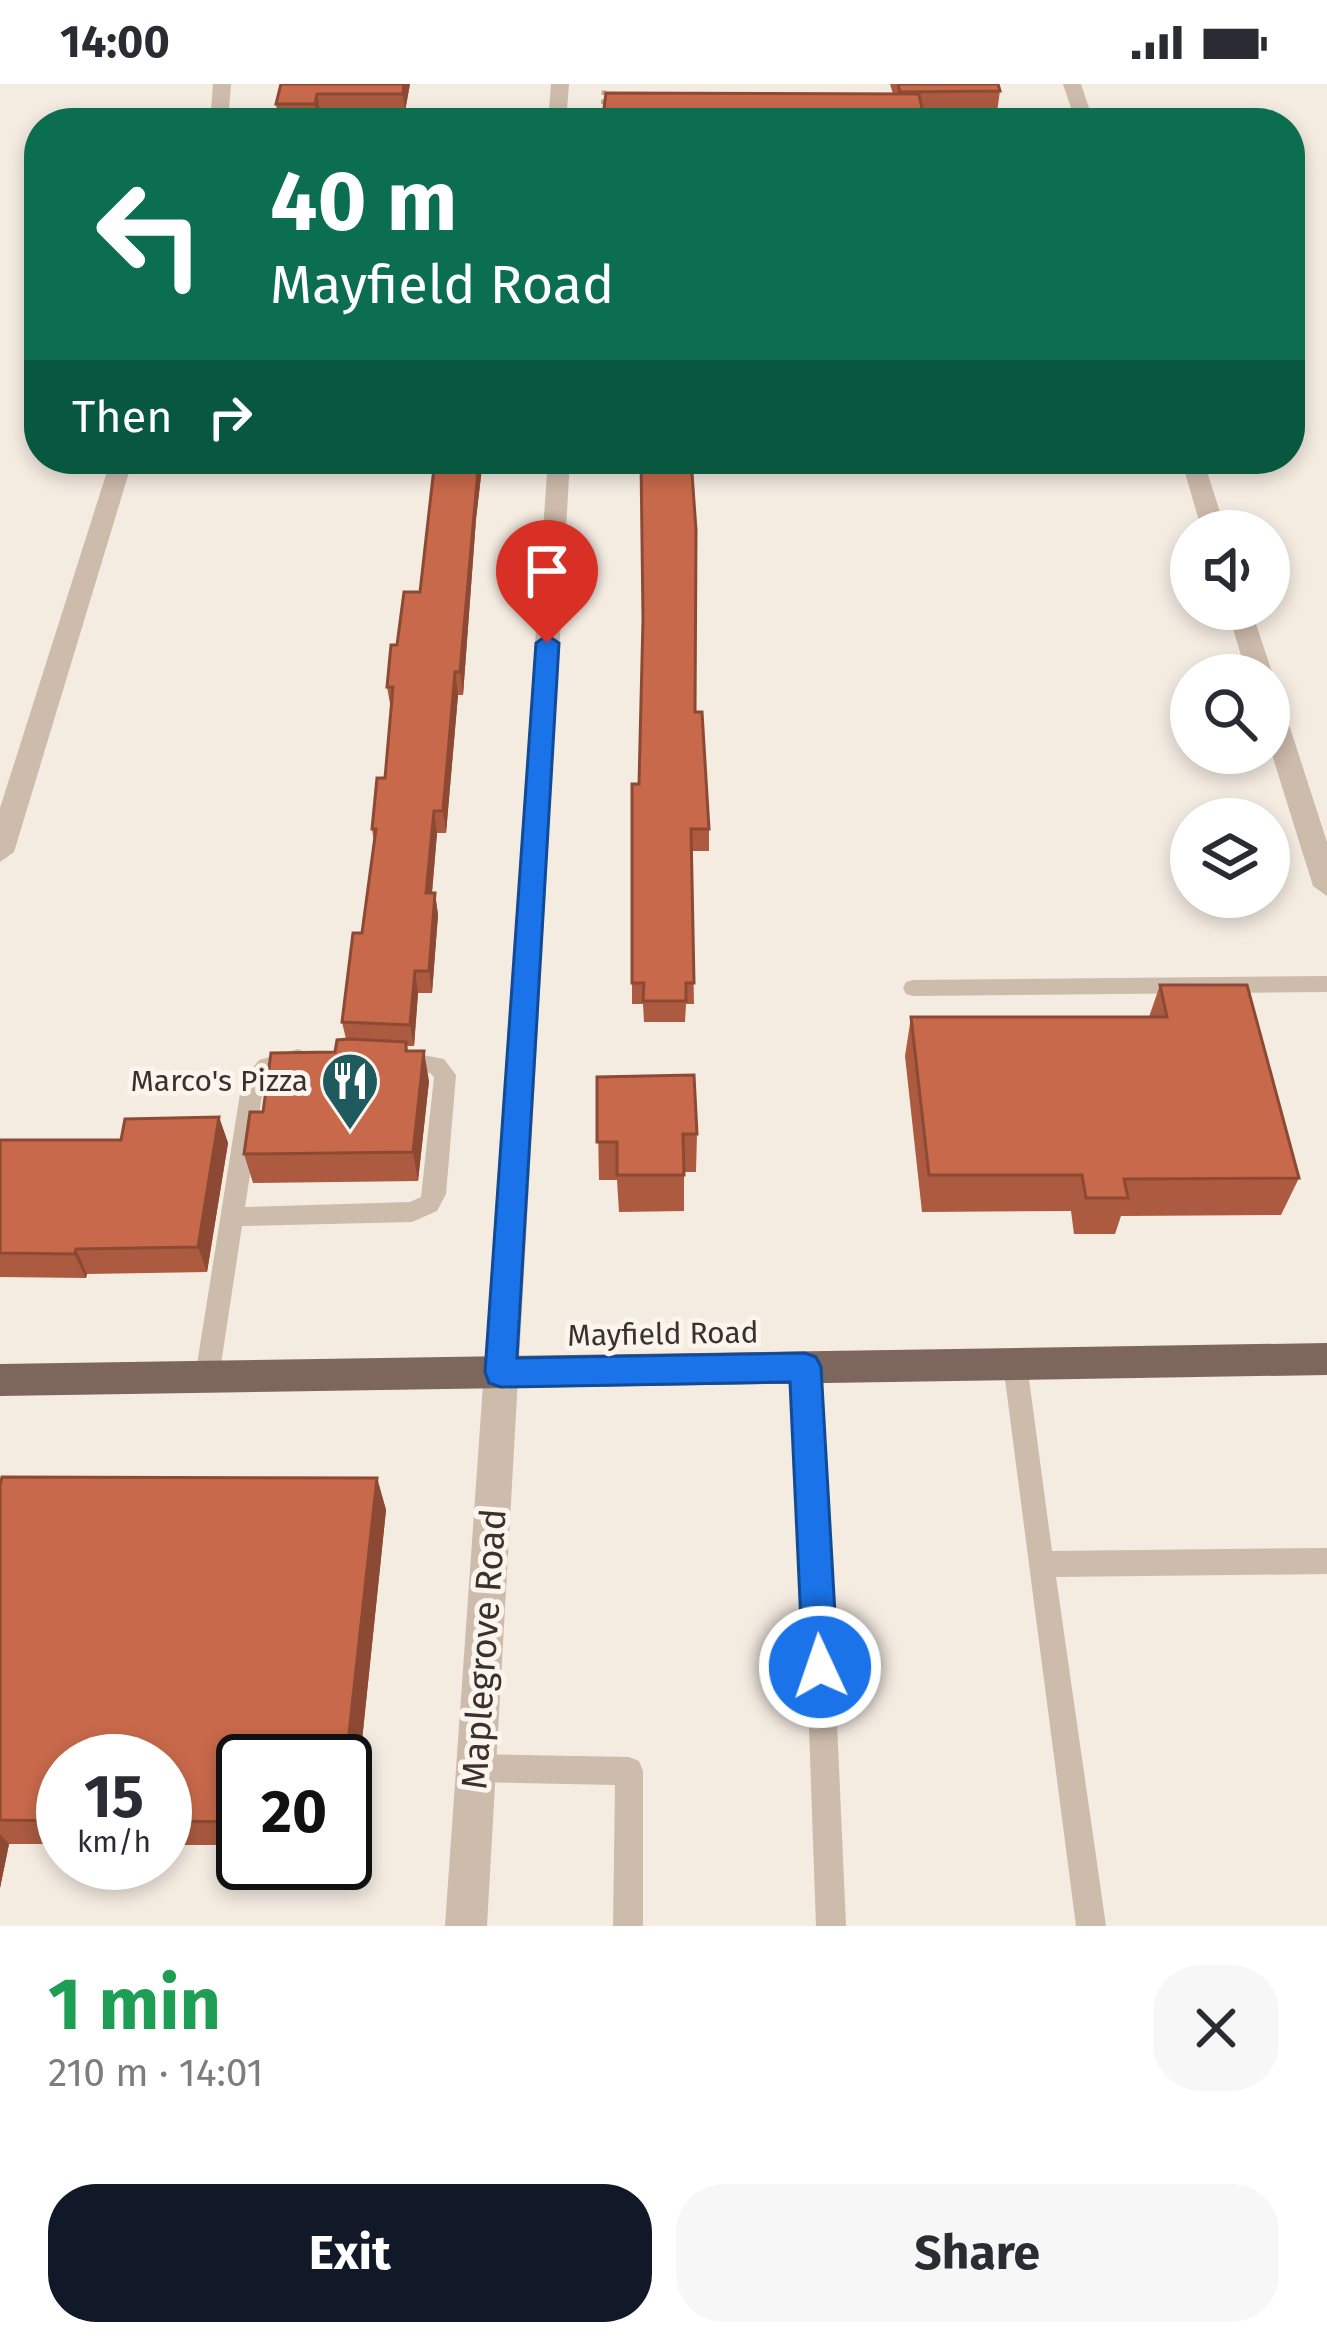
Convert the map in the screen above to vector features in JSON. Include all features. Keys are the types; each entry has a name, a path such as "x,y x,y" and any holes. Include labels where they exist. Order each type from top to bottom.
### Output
{"main road":[{"name":"Mayfield Road","path":"0,1380 1015,1364 1325,1366"}],"street":[{"path":"0,852 117,474"},
{"name":"Maplegrove Road","path":"466,1926 558,474"},
{"path":"1197,474 1208,510"},
{"path":"1290,758 1319,835 1327,886"}],"lane":[{"path":"913,988 1327,984"},
{"path":"207,1377 253,1081 261,1069 278,1059 320,1058"},
{"path":"232,1217 412,1212 429,1204 435,1194 445,1075 436,1064 423,1060 382,1059"},
{"path":"1015,1364 1091,1926"},
{"path":"805,1367 820,1667"},
{"path":"1042,1564 1327,1561"},
{"path":"822,1700 832,1926"},
{"path":"476,1768 629,1771 628,1926"}],"path":[{"path":"603,108 604,90"}],"building":[{"path":"281,84 404,84 403,94 317,94 315,104 276,104"},
{"path":"898,84 998,84 1000,91 900,92"},
{"path":"606,93 919,94 922,108 604,108"},
{"path":"433,474 478,474 443,811 434,811 426,893 435,893 429,971 415,971 410,1025 342,1022 353,933 362,933 376,829 372,829 377,778 385,778 393,687 387,687 391,645 397,645 404,592 420,592"},
{"path":"641,474 692,474 695,712 702,712 709,829 691,829 694,983 686,983 686,1001 643,1001 644,983 632,983 632,784 639,784"},
{"path":"1160,985 1247,985 1299,1178 1124,1179 1128,1198 1086,1198 1082,1175 929,1175 911,1017 1167,1017"},
{"path":"337,1040 406,1042 406,1051 424,1051 413,1152 244,1154 250,1112 263,1112 271,1053 335,1052"},
{"path":"694,1075 697,1134 683,1134 684,1175 617,1175 617,1142 597,1142 597,1077"},
{"path":"219,1117 198,1247 0,1253 0,1140 121,1140 125,1119"},
{"path":"2,1477 377,1478 349,1734 216,1734 216,1822 192,1821 192,1734 36,1734 36,1821 0,1820"}],"place":[{"name":"Marco's Pizza","path":"350,1132"}],"route":[{"path":"547,643 501,1372 805,1367 820,1667"}]}
